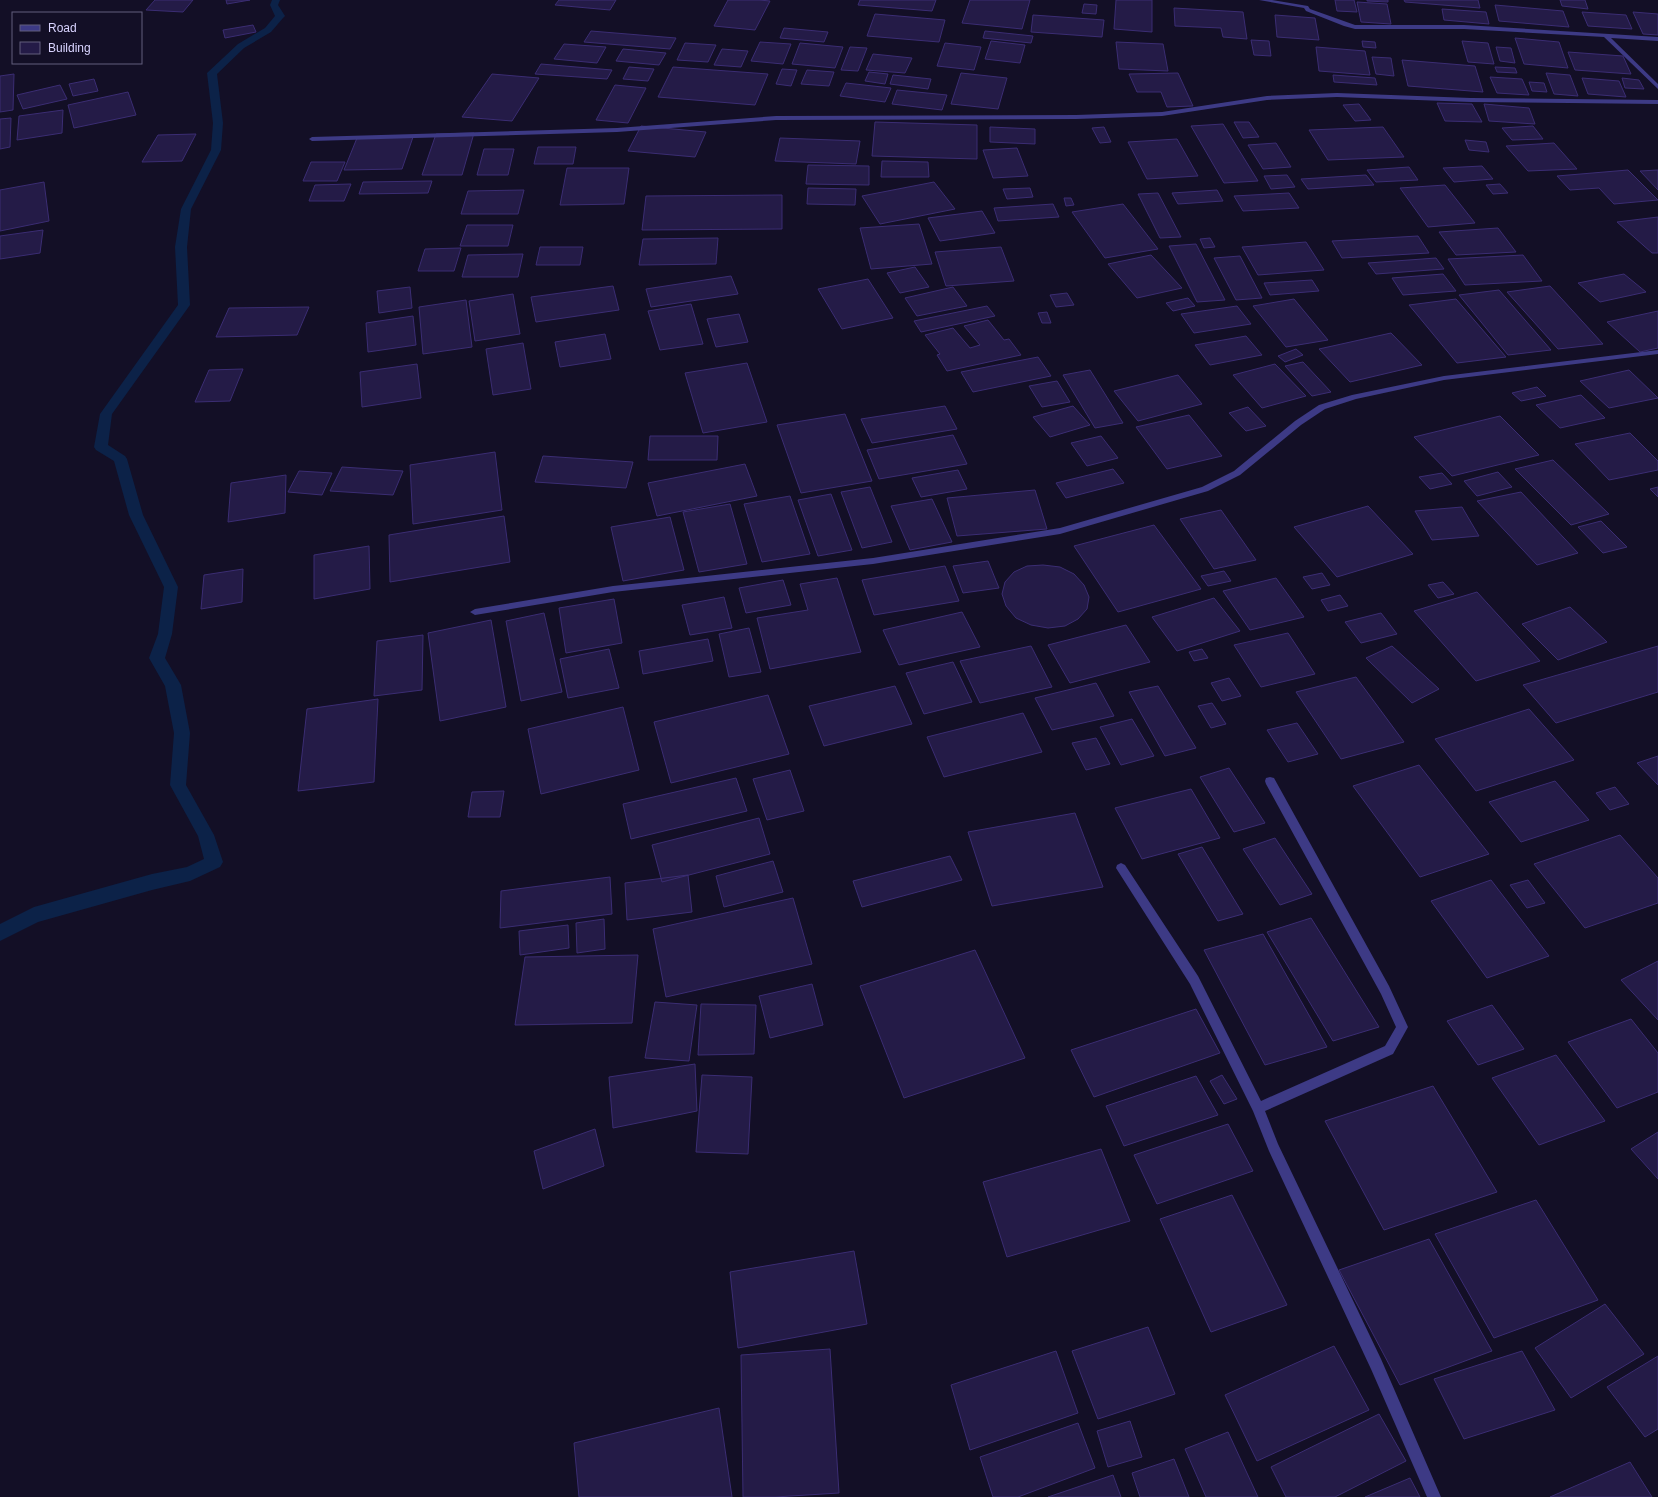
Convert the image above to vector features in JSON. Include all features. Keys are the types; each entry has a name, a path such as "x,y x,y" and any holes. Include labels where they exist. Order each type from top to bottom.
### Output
{"street":[{"path":"1262,0 1306,7 1308,10 1337,22 1355,27 1464,27 1658,39"},
{"path":"1607,37 1658,88"},
{"path":"312,139 617,130 776,118 1076,117 1162,114 1267,98 1337,94 1470,100 1658,102"},
{"path":"475,612 613,589 873,560 1060,531 1205,489 1237,473 1298,423 1322,407 1355,397 1444,378 1658,352"},
{"path":"1258,1108 1389,1050 1402,1027 1385,990 1270,781"},
{"path":"1121,868 1194,980 1258,1108 1273,1147 1376,1364 1434,1497"}],"building":[{"path":"155,0 193,0 183,12 146,10"},
{"path":"226,0 250,0 227,4"},
{"path":"559,0 616,0 610,10 555,5"},
{"path":"728,0 770,1 755,30 714,26"},
{"path":"860,0 936,0 932,11 858,5"},
{"path":"970,0 1030,0 1022,29 962,23"},
{"path":"1116,0 1152,0 1152,32 1114,29"},
{"path":"1335,0 1354,0 1357,12 1337,11"},
{"path":"1388,0 1388,2 1367,1"},
{"path":"1404,0 1478,0 1480,8 1405,2"},
{"path":"1560,0 1585,0 1588,9 1562,6"},
{"path":"1357,2 1387,4 1391,24 1361,22"},
{"path":"1084,4 1097,5 1096,14 1082,13"},
{"path":"1495,5 1563,11 1569,27 1499,21"},
{"path":"1174,8 1243,12 1247,39 1223,37 1221,28 1175,26"},
{"path":"1442,9 1486,12 1489,24 1444,20"},
{"path":"1582,12 1626,15 1632,29 1588,26"},
{"path":"1633,12 1658,14 1658,35 1643,34"},
{"path":"875,14 945,20 939,42 867,36"},
{"path":"1033,15 1104,20 1102,37 1031,32"},
{"path":"1275,15 1315,18 1319,40 1277,37"},
{"path":"253,25 256,32 225,38 223,30"},
{"path":"784,28 828,32 824,42 780,38"},
{"path":"591,31 676,38 670,49 584,42"},
{"path":"985,31 1033,36 1031,43 983,38"},
{"path":"1515,38 1559,42 1568,68 1524,64"},
{"path":"1251,40 1269,41 1271,56 1254,55"},
{"path":"991,41 1025,45 1020,63 985,59"},
{"path":"1362,41 1375,42 1376,48 1363,47"},
{"path":"1462,41 1488,43 1494,64 1468,62"},
{"path":"760,42 791,44 783,64 751,61"},
{"path":"1116,42 1163,44 1168,71 1119,69"},
{"path":"685,43 716,45 708,62 677,60"},
{"path":"800,43 843,47 835,68 792,64"},
{"path":"945,43 981,47 974,70 937,66"},
{"path":"564,44 606,47 597,63 554,59"},
{"path":"850,47 867,48 858,71 841,70"},
{"path":"1316,47 1365,51 1370,75 1319,71"},
{"path":"1496,47 1511,48 1515,63 1500,61"},
{"path":"623,49 666,53 659,65 616,61"},
{"path":"722,49 748,51 741,67 714,65"},
{"path":"1568,52 1623,56 1631,74 1575,70"},
{"path":"873,54 912,58 905,73 866,70"},
{"path":"1372,57 1391,58 1394,76 1376,74"},
{"path":"1402,60 1475,66 1483,92 1408,86"},
{"path":"541,64 612,70 607,79 535,74"},
{"path":"629,67 654,69 648,81 623,79"},
{"path":"673,67 768,74 755,105 658,97"},
{"path":"1495,67 1515,68 1517,73 1497,72"},
{"path":"782,69 797,70 791,86 776,84"},
{"path":"807,70 834,72 829,86 801,84"},
{"path":"869,72 888,74 885,84 865,81"},
{"path":"961,73 1007,78 998,109 951,104"},
{"path":"1178,73 1193,106 1167,107 1161,92 1137,92 1129,74"},
{"path":"1546,73 1570,75 1578,96 1554,94"},
{"path":"14,74 13,110 0,112 0,76"},
{"path":"492,74 539,78 512,121 462,117"},
{"path":"893,75 931,79 928,89 890,84"},
{"path":"1333,75 1375,78 1377,85 1334,82"},
{"path":"1490,77 1522,79 1529,95 1497,93"},
{"path":"1582,78 1619,81 1626,97 1588,94"},
{"path":"1622,78 1639,80 1644,89 1625,88"},
{"path":"94,79 98,91 73,96 69,84"},
{"path":"1529,82 1544,83 1547,92 1532,91"},
{"path":"846,83 891,88 885,102 840,96"},
{"path":"60,85 67,99 23,109 17,95"},
{"path":"615,85 646,88 628,123 596,120"},
{"path":"897,90 947,95 942,110 892,104"},
{"path":"128,92 136,115 74,128 68,105"},
{"path":"1437,103 1472,104 1482,122 1445,121"},
{"path":"1359,104 1371,120 1355,121 1343,105"},
{"path":"1484,104 1529,108 1535,124 1489,121"},
{"path":"63,110 62,133 17,140 19,116"},
{"path":"11,118 10,147 0,149 0,119"},
{"path":"875,122 977,125 977,159 872,156"},
{"path":"1234,122 1249,122 1259,137 1243,138"},
{"path":"1223,124 1258,181 1224,183 1191,126"},
{"path":"641,126 706,132 695,157 628,151"},
{"path":"1533,126 1543,139 1512,140 1502,128"},
{"path":"990,127 1035,129 1035,144 990,142"},
{"path":"1104,127 1111,142 1100,143 1092,128"},
{"path":"1383,127 1404,157 1328,160 1309,130"},
{"path":"474,133 462,175 422,175 436,134"},
{"path":"196,134 182,161 142,162 158,135"},
{"path":"413,137 402,169 344,170 357,138"},
{"path":"780,138 860,141 856,164 775,161"},
{"path":"1177,139 1198,176 1147,179 1128,142"},
{"path":"1465,140 1486,142 1489,152 1469,150"},
{"path":"1276,143 1291,167 1263,169 1248,145"},
{"path":"1554,143 1577,169 1528,171 1506,146"},
{"path":"538,147 576,147 573,164 534,164"},
{"path":"1017,148 1028,176 993,178 983,150"},
{"path":"484,149 514,149 508,175 477,175"},
{"path":"882,161 928,162 929,177 881,177"},
{"path":"311,162 345,162 337,181 303,181"},
{"path":"808,165 869,166 869,185 806,184"},
{"path":"1482,166 1493,179 1454,182 1443,168"},
{"path":"1409,167 1418,180 1376,182 1367,170"},
{"path":"567,168 629,168 624,204 560,205"},
{"path":"1628,170 1658,200 1614,204 1599,188 1570,190 1557,176"},
{"path":"1658,170 1658,190 1640,171"},
{"path":"1287,175 1295,187 1271,189 1264,176"},
{"path":"1366,175 1374,185 1308,189 1301,179"},
{"path":"432,181 428,193 359,194 363,182"},
{"path":"44,182 49,221 0,231 0,190"},
{"path":"934,182 955,209 880,224 862,196"},
{"path":"351,184 344,201 309,201 315,185"},
{"path":"1500,184 1508,193 1493,194 1486,185"},
{"path":"1445,185 1475,223 1428,227 1400,188"},
{"path":"808,188 856,189 855,205 807,204"},
{"path":"1030,188 1033,197 1007,199 1003,189"},
{"path":"524,190 518,214 461,214 468,191"},
{"path":"1217,190 1223,201 1178,204 1172,193"},
{"path":"1158,193 1181,237 1160,238 1138,194"},
{"path":"1289,193 1299,208 1243,211 1234,196"},
{"path":"782,195 782,229 642,230 646,196"},
{"path":"1064,198 1071,198 1074,205 1066,206"},
{"path":"1053,204 1059,217 998,221 994,208"},
{"path":"1123,204 1158,249 1105,258 1072,212"},
{"path":"982,211 995,233 940,241 928,218"},
{"path":"1658,217 1658,253 1652,253 1617,222"},
{"path":"919,224 932,264 871,269 860,228"},
{"path":"467,225 513,225 508,246 460,246"},
{"path":"1498,228 1516,252 1456,255 1439,232"},
{"path":"43,230 40,253 0,259 0,236"},
{"path":"1418,236 1429,253 1342,258 1332,241"},
{"path":"718,238 716,264 639,265 643,239"},
{"path":"1210,238 1215,247 1204,248 1200,239"},
{"path":"1306,242 1324,270 1258,275 1242,247"},
{"path":"1196,244 1225,300 1197,302 1169,246"},
{"path":"540,247 583,247 580,265 536,265"},
{"path":"1001,247 1014,281 946,286 935,252"},
{"path":"461,248 454,271 418,271 425,249"},
{"path":"523,254 518,277 462,277 468,255"},
{"path":"1151,255 1182,288 1137,298 1108,264"},
{"path":"1523,255 1542,281 1465,285 1448,259"},
{"path":"1240,256 1262,298 1236,300 1214,258"},
{"path":"1436,258 1444,269 1376,274 1368,263"},
{"path":"915,267 929,287 900,293 887,273"},
{"path":"1443,274 1456,291 1403,295 1392,278"},
{"path":"1624,274 1646,292 1600,302 1578,283"},
{"path":"731,276 738,294 651,307 646,289"},
{"path":"868,279 893,318 842,329 818,289"},
{"path":"1312,280 1319,291 1270,295 1264,283"},
{"path":"613,286 619,310 536,322 531,297"},
{"path":"1550,286 1603,344 1558,349 1507,292"},
{"path":"410,287 412,308 379,313 377,291"},
{"path":"953,287 967,306 917,316 905,298"},
{"path":"1499,290 1551,350 1508,355 1459,295"},
{"path":"1067,293 1074,305 1056,307 1050,295"},
{"path":"513,294 520,334 475,341 469,301"},
{"path":"1188,298 1195,306 1173,311 1166,303"},
{"path":"1294,299 1328,340 1286,347 1253,306"},
{"path":"1456,299 1506,357 1457,363 1409,305"},
{"path":"466,300 472,347 423,354 419,307"},
{"path":"691,304 703,344 660,350 648,311"},
{"path":"987,306 995,316 921,332 914,321"},
{"path":"1237,306 1251,324 1194,333 1181,314"},
{"path":"309,307 297,335 216,337 229,308"},
{"path":"1658,311 1658,348 1640,352 1607,322"},
{"path":"1047,312 1051,323 1042,323 1038,313"},
{"path":"739,314 748,342 716,347 707,319"},
{"path":"413,316 416,345 368,352 366,323"},
{"path":"988,320 1004,340 1009,339 1021,355 947,371 937,355 940,354 925,335 953,328 970,348 980,345 964,326"},
{"path":"1391,333 1422,365 1350,382 1319,349"},
{"path":"605,334 611,359 560,367 555,342"},
{"path":"1246,336 1262,355 1210,365 1195,345"},
{"path":"523,343 531,389 493,395 486,349"},
{"path":"1296,349 1303,355 1285,362 1278,356"},
{"path":"1038,357 1051,376 973,392 961,372"},
{"path":"1303,362 1331,392 1312,396 1285,366"},
{"path":"747,363 767,422 703,433 685,373"},
{"path":"417,364 421,398 362,407 360,372"},
{"path":"1275,364 1306,396 1262,408 1233,375"},
{"path":"243,369 230,401 195,402 209,370"},
{"path":"1090,370 1123,423 1095,428 1063,375"},
{"path":"1629,370 1658,398 1609,408 1580,381"},
{"path":"1178,375 1202,404 1138,421 1114,391"},
{"path":"1057,381 1070,402 1042,407 1029,386"},
{"path":"1537,387 1546,396 1521,401 1512,393"},
{"path":"1581,395 1605,418 1560,428 1536,405"},
{"path":"945,406 957,429 872,443 861,419"},
{"path":"1073,406 1090,425 1050,437 1033,417"},
{"path":"1248,407 1266,426 1246,431 1229,413"},
{"path":"845,414 872,481 801,493 777,425"},
{"path":"1189,415 1222,456 1167,469 1136,427"},
{"path":"1500,416 1539,455 1452,476 1414,437"},
{"path":"1630,433 1658,461 1658,470 1609,480 1575,444"},
{"path":"953,435 967,464 879,479 867,450"},
{"path":"650,436 718,436 717,460 648,460"},
{"path":"1101,436 1118,458 1087,466 1071,443"},
{"path":"495,452 502,510 413,524 410,465"},
{"path":"543,456 633,462 626,488 535,482"},
{"path":"1553,460 1609,514 1571,525 1515,469"},
{"path":"745,464 757,496 657,516 648,483"},
{"path":"342,467 403,471 393,495 330,491"},
{"path":"1113,469 1124,483 1066,498 1056,483"},
{"path":"958,470 967,489 921,497 912,478"},
{"path":"299,471 332,473 322,495 288,492"},
{"path":"1498,472 1512,487 1477,496 1464,481"},
{"path":"1442,473 1452,484 1430,489 1419,477"},
{"path":"286,475 285,513 228,522 231,483"},
{"path":"870,487 892,542 862,548 841,492"},
{"path":"1658,487 1658,497 1650,489"},
{"path":"1035,490 1047,529 957,536 947,498"},
{"path":"1521,492 1578,553 1537,565 1477,501"},
{"path":"831,494 852,550 818,556 798,500"},
{"path":"790,496 810,554 762,562 744,504"},
{"path":"932,499 952,542 910,550 891,506"},
{"path":"730,504 747,564 699,572 683,512"},
{"path":"1368,506 1413,554 1337,577 1294,527"},
{"path":"1462,507 1479,536 1432,540 1415,511"},
{"path":"1221,510 1256,560 1214,569 1180,519"},
{"path":"504,516 510,562 390,582 389,535"},
{"path":"670,517 684,570 623,581 611,527"},
{"path":"1601,521 1627,547 1603,553 1578,527"},
{"path":"1154,525 1201,589 1118,612 1074,546"},
{"path":"369,546 370,589 314,599 314,555"},
{"path":"988,561 999,588 963,593 953,566"},
{"path":"1043,565 1060,567 1074,574 1084,585 1089,597 1087,609 1078,619 1065,626 1048,628 1031,625 1016,618 1006,606 1002,594 1005,582 1014,572 1027,566"},
{"path":"945,566 959,601 874,615 862,580"},
{"path":"243,569 242,602 201,609 204,575"},
{"path":"1224,571 1231,581 1208,586 1201,576"},
{"path":"1322,573 1330,585 1312,589 1303,577"},
{"path":"837,578 861,652 770,669 757,618 808,610 800,584"},
{"path":"1276,578 1304,617 1250,630 1223,591"},
{"path":"783,580 791,605 746,613 739,588"},
{"path":"1443,582 1454,594 1438,598 1428,585"},
{"path":"1477,592 1540,661 1476,681 1414,611"},
{"path":"1340,595 1348,606 1328,611 1321,600"},
{"path":"724,597 732,628 690,635 682,605"},
{"path":"1214,598 1240,631 1177,651 1152,617"},
{"path":"614,599 622,643 566,653 559,608"},
{"path":"1570,607 1607,642 1558,660 1522,624"},
{"path":"962,612 980,647 899,665 883,630"},
{"path":"544,613 562,692 521,701 506,621"},
{"path":"1381,613 1397,634 1361,643 1345,622"},
{"path":"491,620 506,707 440,721 428,633"},
{"path":"1126,625 1150,662 1070,683 1048,645"},
{"path":"749,628 761,672 729,677 719,634"},
{"path":"1288,633 1315,674 1261,687 1234,645"},
{"path":"423,635 422,690 374,696 377,641"},
{"path":"708,639 713,661 643,674 639,651"},
{"path":"1031,646 1052,687 980,703 960,661"},
{"path":"1392,646 1439,689 1412,703 1366,658"},
{"path":"1658,646 1658,692 1556,723 1523,685"},
{"path":"609,649 619,688 568,698 560,659"},
{"path":"1202,649 1208,658 1194,661 1189,652"},
{"path":"953,662 972,702 924,714 906,673"},
{"path":"1356,677 1404,742 1341,759 1296,692"},
{"path":"1229,678 1241,696 1222,701 1211,683"},
{"path":"1096,683 1114,716 1052,730 1035,698"},
{"path":"895,686 912,724 824,746 809,706"},
{"path":"1158,686 1196,748 1165,756 1129,692"},
{"path":"768,695 789,754 671,783 654,722"},
{"path":"378,699 374,782 298,791 307,709"},
{"path":"1212,703 1226,724 1211,728 1198,706"},
{"path":"623,707 639,770 541,794 528,729"},
{"path":"1529,709 1574,760 1476,791 1435,739"},
{"path":"1023,713 1042,752 944,777 927,737"},
{"path":"1132,719 1154,756 1121,765 1100,727"},
{"path":"1297,723 1318,754 1288,762 1267,730"},
{"path":"1096,738 1110,764 1086,770 1072,743"},
{"path":"1658,756 1658,785 1637,763"},
{"path":"1419,765 1489,854 1420,877 1353,786"},
{"path":"1229,768 1265,823 1234,832 1200,777"},
{"path":"790,770 804,811 767,820 753,779"},
{"path":"736,778 747,811 631,839 623,804"},
{"path":"1555,781 1589,820 1521,842 1489,802"},
{"path":"1615,787 1629,804 1610,810 1596,793"},
{"path":"1191,789 1220,838 1142,859 1115,808"},
{"path":"504,791 500,817 468,817 472,792"},
{"path":"1075,813 1103,887 992,906 968,832"},
{"path":"759,818 770,854 662,882 652,845"},
{"path":"1620,835 1658,878 1658,903 1585,928 1534,864"},
{"path":"1275,838 1312,894 1280,905 1243,849"},
{"path":"1202,847 1243,914 1218,921 1178,854"},
{"path":"950,856 962,880 862,907 853,881"},
{"path":"773,861 783,892 724,907 716,876"},
{"path":"688,875 692,912 627,920 625,883"},
{"path":"610,877 612,914 500,928 501,891"},
{"path":"1491,880 1549,956 1487,978 1431,901"},
{"path":"1528,880 1545,903 1527,908 1510,885"},
{"path":"793,898 812,964 666,997 653,929"},
{"path":"1311,918 1379,1027 1333,1041 1267,932"},
{"path":"604,919 605,949 577,953 576,923"},
{"path":"568,925 569,948 520,955 519,931"},
{"path":"1263,934 1327,1047 1265,1065 1204,950"},
{"path":"975,950 1025,1058 904,1098 860,986"},
{"path":"638,955 632,1023 515,1025 525,957"},
{"path":"1658,961 1658,1020 1621,980"},
{"path":"812,984 823,1025 770,1038 759,996"},
{"path":"655,1002 697,1005 689,1061 645,1058"},
{"path":"701,1004 756,1005 754,1054 698,1055"},
{"path":"1492,1005 1524,1049 1478,1065 1447,1021"},
{"path":"1196,1009 1220,1053 1094,1097 1071,1050"},
{"path":"1631,1019 1658,1053 1658,1092 1617,1108 1568,1042"},
{"path":"1556,1055 1605,1121 1539,1145 1492,1078"},
{"path":"695,1064 697,1111 613,1128 609,1077"},
{"path":"702,1075 752,1077 748,1154 696,1152"},
{"path":"1222,1075 1237,1099 1224,1104 1210,1081"},
{"path":"1196,1076 1218,1115 1124,1146 1106,1106"},
{"path":"1433,1086 1497,1192 1384,1230 1325,1121"},
{"path":"1228,1124 1253,1171 1157,1204 1134,1155"},
{"path":"595,1129 604,1166 543,1189 534,1151"},
{"path":"1658,1132 1658,1179 1631,1149"},
{"path":"1101,1149 1130,1221 1007,1257 983,1182"},
{"path":"1232,1195 1287,1305 1211,1332 1160,1219"},
{"path":"1536,1200 1598,1300 1494,1338 1435,1234"},
{"path":"1429,1239 1492,1351 1400,1385 1339,1270"},
{"path":"854,1251 867,1324 738,1348 730,1272"},
{"path":"1605,1304 1644,1354 1571,1398 1535,1348"},
{"path":"1148,1327 1175,1394 1098,1419 1072,1351"},
{"path":"1334,1346 1369,1410 1257,1461 1225,1395"},
{"path":"830,1349 839,1493 775,1497 743,1497 741,1355"},
{"path":"1056,1351 1078,1413 970,1450 951,1385"},
{"path":"1522,1351 1555,1410 1464,1439 1434,1379"},
{"path":"1658,1356 1658,1429 1645,1437 1607,1387"},
{"path":"719,1408 732,1497 579,1497 574,1443"},
{"path":"1379,1414 1406,1461 1335,1497 1286,1497 1271,1467"},
{"path":"1130,1421 1142,1457 1108,1467 1097,1431"},
{"path":"1078,1423 1095,1468 1018,1497 993,1497 980,1457"},
{"path":"1228,1432 1258,1497 1206,1497 1185,1449"},
{"path":"1174,1459 1189,1497 1140,1497 1132,1473"},
{"path":"1630,1462 1652,1497 1550,1497"},
{"path":"1113,1475 1121,1497 1048,1497"},
{"path":"1410,1478 1420,1497 1365,1497"}],"waterway":[{"path":"0,933 34,915 152,882 190,874 214,862 206,835 178,785 182,733 173,685 157,658 165,634 171,587 136,515 120,459 101,447 106,414 184,305 181,247 186,209 216,150 218,123 212,73 241,46 268,30 280,16 274,5 276,0"}]}
